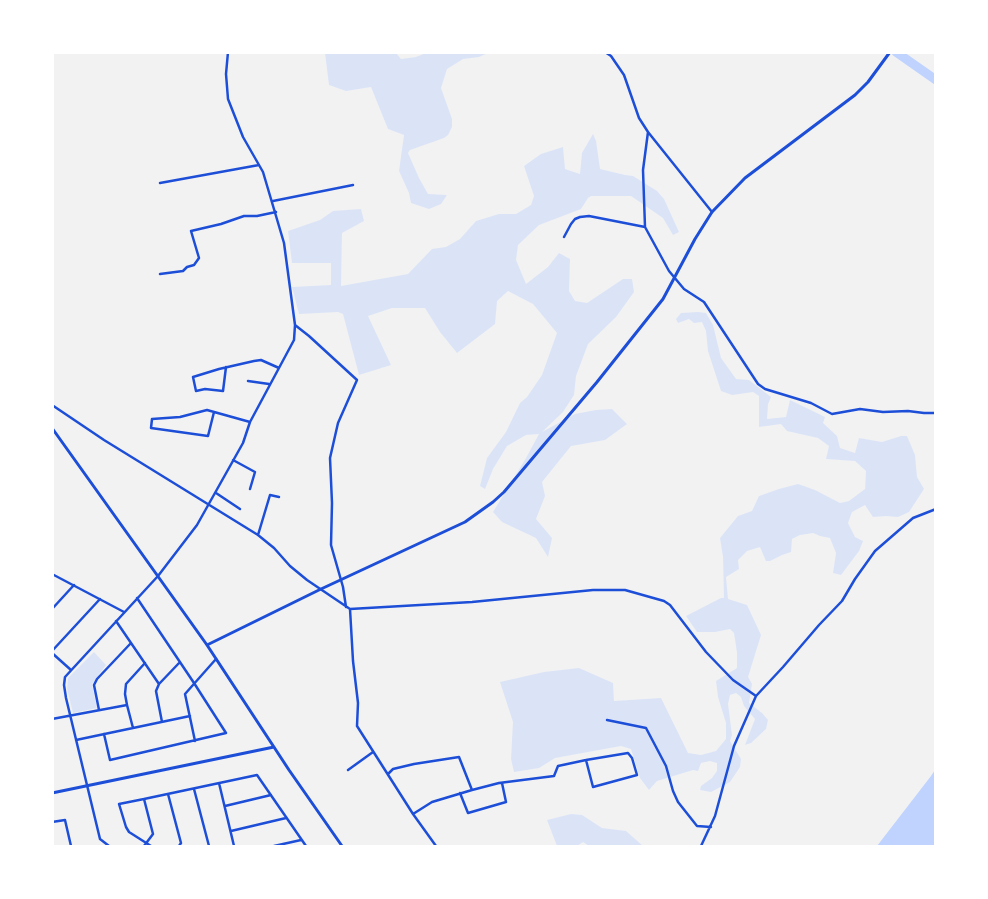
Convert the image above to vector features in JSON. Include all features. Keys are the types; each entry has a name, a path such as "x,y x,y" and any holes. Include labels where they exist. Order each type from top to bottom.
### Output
{"street":[{"path":"109,846 100,839 70,716 64,685 65,677 158,576 187,540 216,493 243,443 250,422 294,340 295,324 284,243 273,202 259,165 243,137 228,99 226,74 228,52"},
{"path":"605,52 611,56 624,75 639,118 648,132 712,212"},
{"path":"207,645 464,522 493,502 504,492 597,382 663,299 695,239 712,212 745,178 855,95 884,62 890,52"},
{"path":"648,132 643,170 645,227 656,250 675,278 684,289 704,302 758,384 765,389 811,403 832,414 860,409 883,412 936,413"},
{"path":"160,183 259,165"},
{"path":"273,202 353,185"},
{"path":"160,274 183,271 187,266 194,265 199,258 191,231 244,216 257,216 276,212"},
{"path":"564,237 575,219 580,217 589,216 645,227"},
{"path":"295,324 357,380 338,423 330,458 331,545 348,608 352,662 358,704 357,726 413,814 436,846"},
{"path":"226,367 223,391 205,388 196,391 193,376 226,367 261,360 279,368"},
{"path":"248,381 270,384"},
{"path":"52,405 104,440 258,535 274,548 301,576 348,608 472,602 593,590 625,590 664,601 670,605 706,652 733,680 756,696"},
{"path":"214,412 208,436 151,428 152,419 180,417 207,410 250,422"},
{"path":"52,428 207,645 274,748 342,846"},
{"path":"233,460 255,472 250,489"},
{"path":"216,493 240,509"},
{"path":"258,535 270,496 279,497"},
{"path":"701,846 711,827 734,746 756,696 842,601 875,551 913,518 936,509"},
{"path":"52,574 124,612"},
{"path":"52,609 74,585"},
{"path":"104,734 110,760 226,734 136,598"},
{"path":"71,670 52,652 100,600"},
{"path":"116,620 160,684"},
{"path":"99,710 94,685 96,679 131,643"},
{"path":"195,741 185,694 216,659"},
{"path":"162,722 155,695 160,684 180,662"},
{"path":"134,728 125,694 126,684 145,663"},
{"path":"52,719 127,705"},
{"path":"76,740 190,716"},
{"path":"607,720 646,728 666,766 678,802 697,826 711,827"},
{"path":"52,793 274,748"},
{"path":"348,770 373,752"},
{"path":"413,814 432,802 502,783 554,776 558,766 586,760 628,753 632,758 637,776 593,787 586,760"},
{"path":"388,774 393,769 414,764 460,757 472,790"},
{"path":"151,846 145,845 126,827 119,804 258,775 306,846"},
{"path":"219,783 234,846"},
{"path":"460,794 468,813 506,802 502,783"},
{"path":"194,789 209,846"},
{"path":"168,794 181,843 179,846"},
{"path":"225,806 271,795"},
{"path":"144,799 153,834 145,845"},
{"path":"231,831 286,818"},
{"path":"52,822 65,820 71,846"},
{"path":"274,846 301,840"}],"shaded area":[{"path":"325,53 396,53 401,59 416,57 426,53 488,53 479,57 463,59 447,69 441,88 452,119 452,127 444,138 410,150 408,153 428,194 447,195 441,204 429,209 411,203 409,193 399,171 404,135 388,129 371,87 346,91 329,85"},
{"path":"593,134 596,141 600,169 633,176 657,191 664,199 679,232 673,235 663,218 631,196 591,196 581,209 539,225 518,245 516,260 526,284 548,267 559,253 570,259 569,291 575,301 587,303 623,279 632,279 634,292 616,317 588,344 576,376 574,395 563,412 542,432 575,414 596,410 612,409 627,424 605,440 571,446 542,482 545,496 536,519 552,538 548,557 536,538 502,522 493,512 539,434 526,435 507,446 493,469 485,489 480,486 487,458 506,432 520,403 527,397 542,375 557,333 533,304 508,291 497,301 495,324 457,353 440,332 425,308 392,308 368,316 391,365 359,375 343,314 338,312 299,314 292,287 331,285 331,263 292,263 288,231 320,220 333,211 361,209 364,221 342,233 341,286 408,274 432,249 446,247 460,239 476,221 499,214 516,214 531,205 534,196 524,166 541,154 563,147 565,169 580,174 582,153"},
{"path":"681,313 706,313 713,325 721,358 736,379 749,380 771,397 768,404 767,419 786,417 790,400 825,417 823,423 837,436 840,448 855,453 859,438 882,442 907,436 915,455 917,477 924,489 909,512 898,517 873,517 865,505 852,512 848,523 855,537 863,541 859,551 841,575 833,573 836,553 830,538 813,533 800,535 792,539 791,552 770,561 766,561 760,547 747,551 738,560 739,569 726,577 728,599 747,605 761,635 748,677 752,684 749,703 768,720 766,729 751,743 745,745 755,719 744,706 741,697 736,693 730,695 728,704 732,735 730,741 741,759 740,767 730,782 711,792 700,790 701,786 712,778 717,771 717,763 710,761 701,763 698,771 693,770 657,781 649,790 640,778 631,749 621,746 555,758 539,768 514,772 511,759 513,722 500,682 544,672 579,668 613,683 614,701 661,698 688,753 701,755 716,751 726,739 726,723 718,697 716,681 737,668 734,633 730,629 715,632 697,632 686,616 724,598 723,557 720,538 738,516 752,511 759,496 779,489 798,484 815,490 840,503 849,501 865,489 866,471 855,461 826,459 829,446 818,438 787,431 781,424 759,427 759,396 753,392 732,395 721,391 708,351 706,331 702,322 694,323 689,319 678,323 676,319"},
{"path":"94,652 106,665 92,684 97,708 73,713 67,689 68,678"},
{"path":"571,814 582,815 602,828 626,831 643,846 589,846 583,842 577,846 557,846 547,820"}],"water":[{"path":"935,770 935,846 877,846 931,776"}],"waterway":[{"path":"896,52 936,80"}]}
